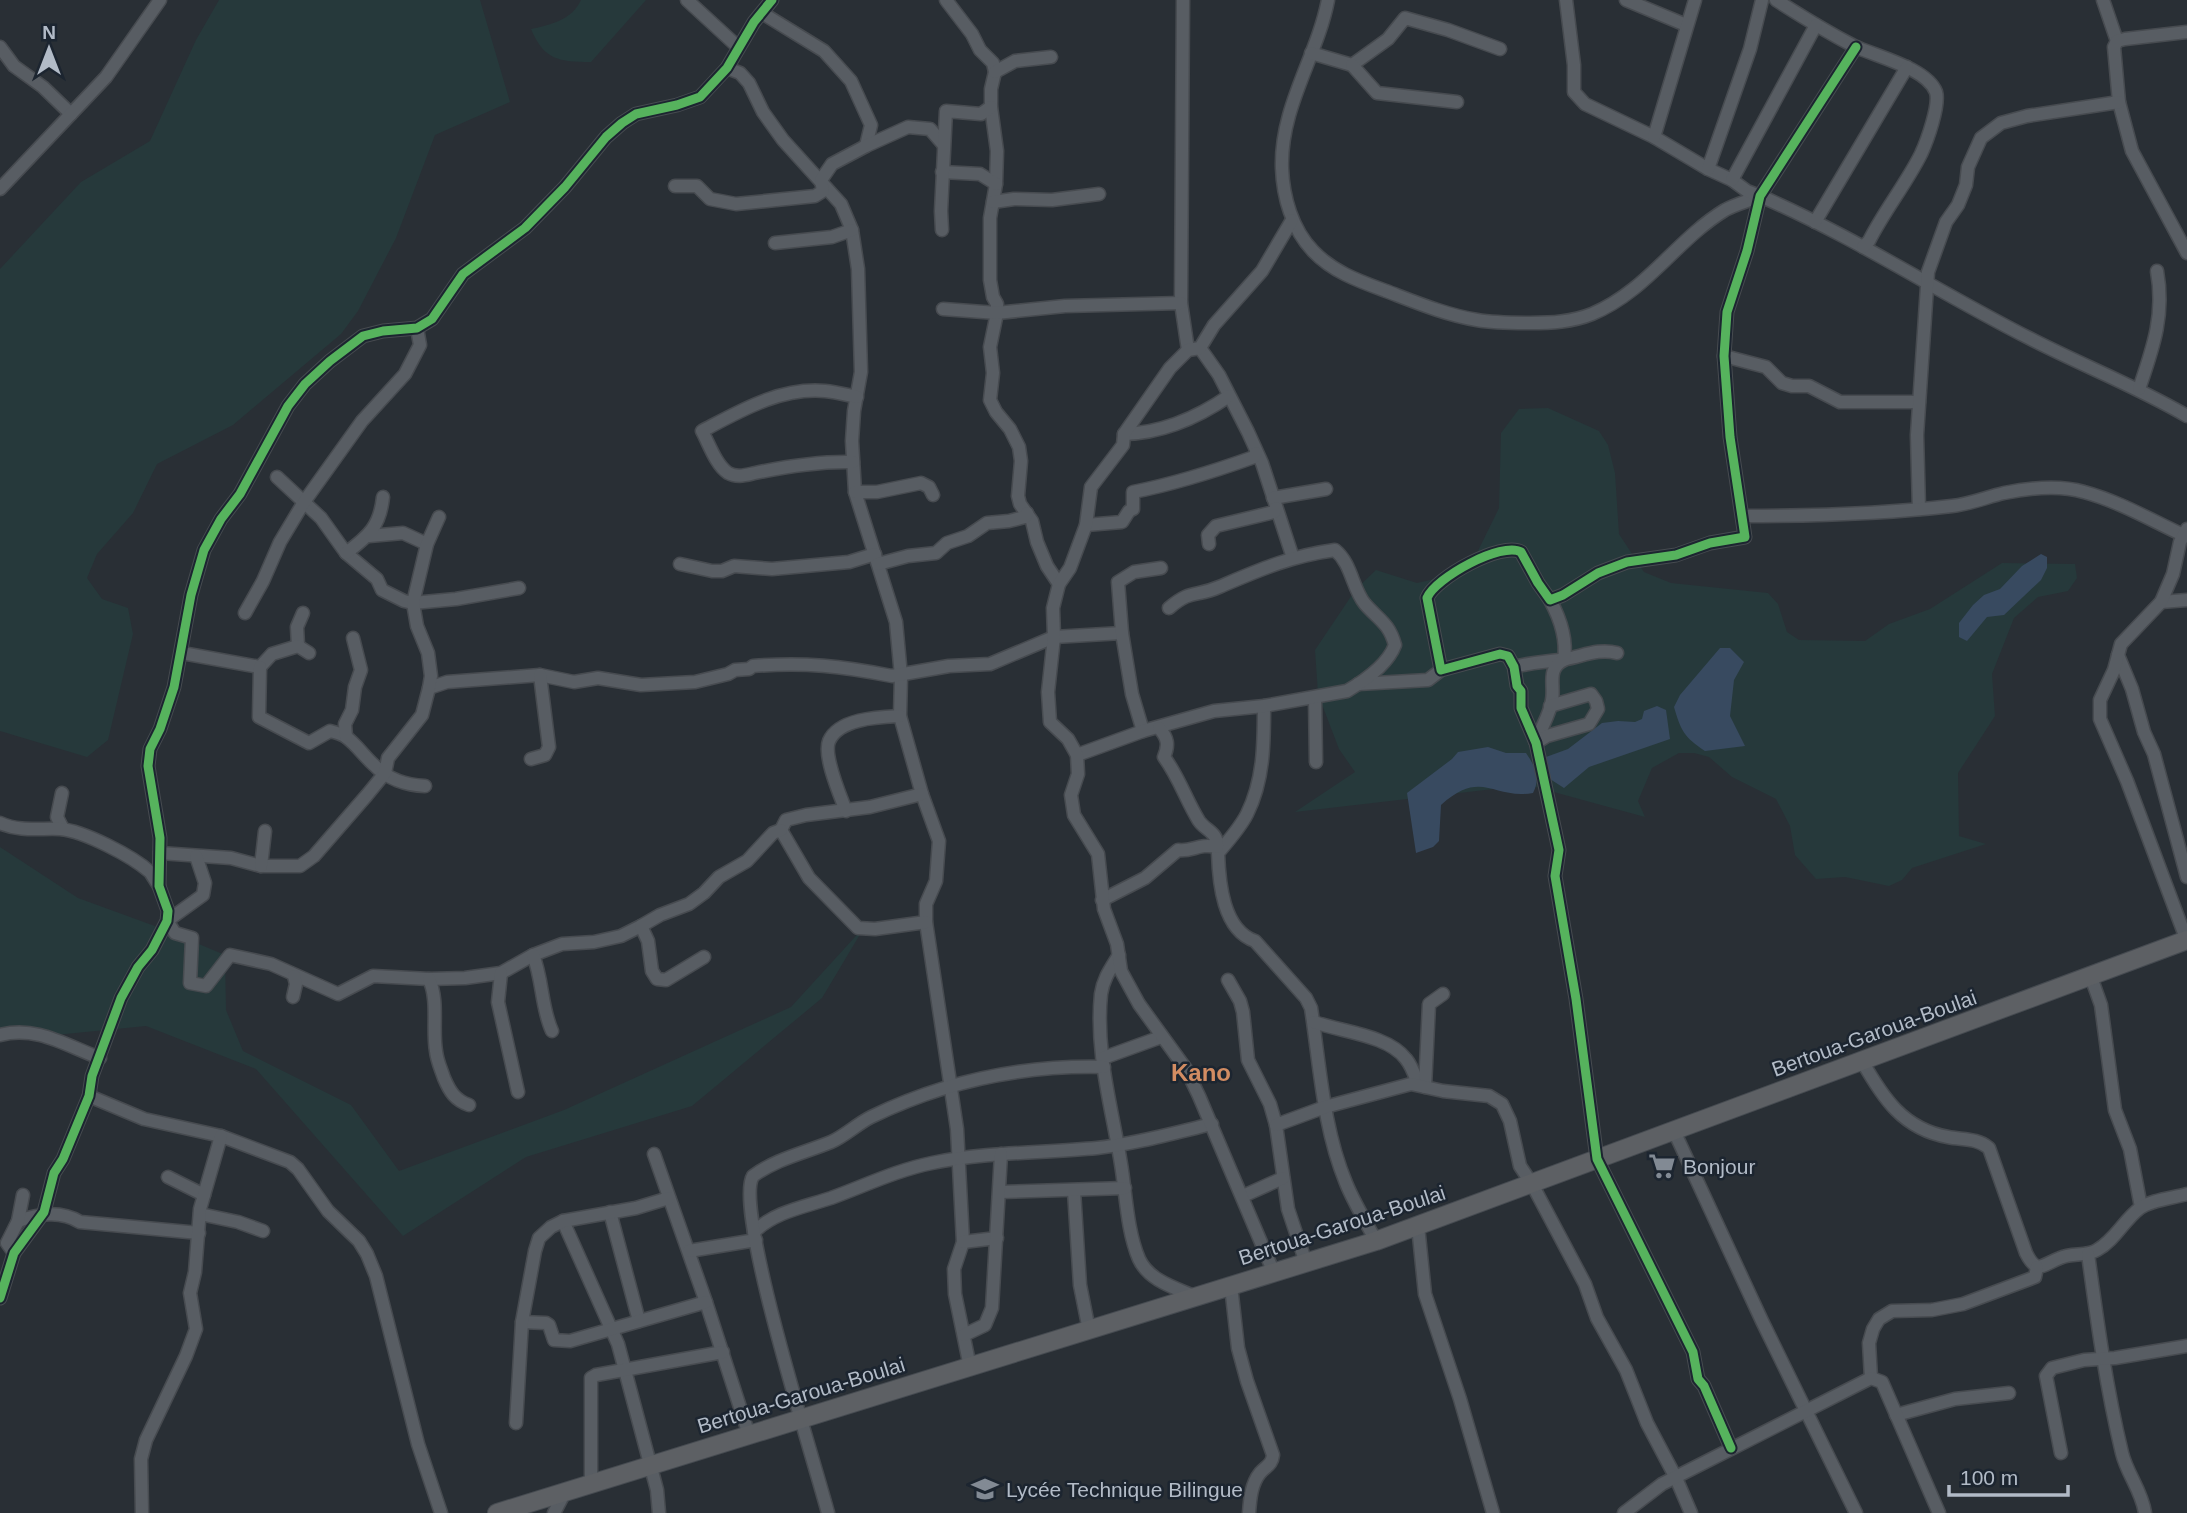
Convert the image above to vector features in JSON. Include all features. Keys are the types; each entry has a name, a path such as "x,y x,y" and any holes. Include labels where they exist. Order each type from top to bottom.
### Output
{"highway":[{"name":"Bertoua-Garoua-Boulai","path":"497,1513 1376,1241 2187,941"}],"street":[{"path":"0,190 106,77 160,0"},
{"path":"687,0 738,47"},
{"path":"159,886 157,817 148,766 150,749 160,729 174,687 191,595 204,550 240,494 288,406 305,384 363,336 417,328 432,319 463,274 525,228 565,187 606,137 622,123 636,114 700,97 727,68 738,47 772,0"},
{"path":"946,0 972,34 980,50 993,63 995,72 991,107 997,151 996,184 990,218 990,280 993,297 998,304 998,313 990,347 993,373 989,400 1019,447 1020,504 1027,513 1047,566 1059,584"},
{"path":"1183,0 1181,303 1194,349 1219,375 1262,463 1293,558"},
{"path":"1328,0 1293,101 1282,167 1292,220 1311,249 1343,274 1427,307 1475,320 1551,323 1590,315 1624,297 1717,217 1760,196"},
{"path":"1566,0 1574,65 1574,93 1585,104 1654,137 1747,191 1863,247 2030,339 2138,389 2187,416"},
{"path":"1626,0 1686,25"},
{"path":"1654,137 1695,0"},
{"path":"1708,169 1750,49 1762,0"},
{"path":"1776,0 1856,47 1907,67 1933,86 1937,98 1934,117 1921,154 1863,247"},
{"path":"2103,0 2117,41 2114,57 2119,102 2132,151 2187,253"},
{"path":"762,13 824,51 851,81 871,125 866,146"},
{"path":"1352,65 1388,39 1405,18 1500,49"},
{"path":"1732,180 1816,25"},
{"path":"2117,41 2187,33"},
{"path":"0,47 14,66 43,87 71,114"},
{"path":"1550,600 1598,573 1627,562 1676,555 1719,541 1745,537 1730,437 1724,355 1727,312 1747,251 1760,196 1856,47"},
{"path":"1311,53 1352,65 1377,93 1457,102"},
{"path":"995,72 1015,61 1051,57"},
{"path":"1815,222 1907,67"},
{"path":"727,68 740,73 749,83 763,112 783,140 841,204 852,230 858,269 861,372 854,411 855,492 896,622 901,676 900,716 922,794 939,841 936,881 926,904 926,922 957,1129 963,1242 954,1269 955,1294 970,1367"},
{"path":"1919,509 1917,435 1928,272 1946,222 1958,205 1966,185 1968,167 1983,135 2001,123 2027,116 2119,102"},
{"path":"942,230 940,211 946,111 981,114 991,107"},
{"path":"675,186 697,186 710,199 736,204 815,196 823,191 821,180 832,164 908,127 930,129 943,144"},
{"path":"942,172 980,174 996,184"},
{"path":"993,202 1014,199 1052,200 1098,194"},
{"path":"1274,1273 1186,1069 1161,1037 1125,980 1117,944 1102,900 1098,854 1074,815 1071,795 1078,774 1077,755 1068,739 1050,722 1048,692 1054,637 1053,608 1059,584 1070,568 1086,525 1091,487 1123,445 1124,434 1170,368 1194,349 1262,271 1292,220"},
{"path":"775,243 832,237 852,230"},
{"path":"2138,389 2156,340 2161,296 2157,271"},
{"path":"943,309 998,313 1065,306 1181,303"},
{"path":"245,613 263,582 280,542 304,502 362,421 405,374 420,345 417,328"},
{"path":"1724,355 1766,366 1782,383 1809,386 1840,402 1919,402"},
{"path":"853,462 821,461 739,476 722,468 702,431 760,402 786,394 823,391 857,397"},
{"path":"1124,434 1145,433 1187,420 1207,411 1229,396"},
{"path":"1086,525 1122,522 1133,509 1133,492 1208,473 1224,465 1254,457 1256,453"},
{"path":"277,477 321,518 346,553 377,579 382,590 404,601 412,603 456,599 519,588"},
{"path":"855,492 877,492 921,483 929,488 933,495"},
{"path":"1274,503 1326,489"},
{"path":"1743,516 1815,516 1919,509 1956,505 2006,493 2057,489 2084,492 2185,532 2173,574 2161,602 2156,610 2124,638 2100,701 2100,719 2127,781 2187,941"},
{"path":"346,553 369,536 382,513 383,497"},
{"path":"1209,544 1208,535 1216,526 1274,512 1274,503"},
{"path":"680,564 712,571 722,571 734,566 772,569 936,553 947,543 968,536 987,523 1025,517 1027,513"},
{"path":"160,853 231,858 261,866 300,866 314,856 385,773 388,758 422,715 429,688 431,676 428,653 417,626 412,603 427,544 439,517"},
{"path":"369,536 403,533 427,544"},
{"path":"1169,608 1182,596 1219,587 1236,578 1293,558 1349,548"},
{"path":"1441,670 1427,598 1434,586 1475,561 1517,549 1555,609 1566,647 1564,660"},
{"path":"1077,755 1143,731 1214,712 1335,695 1358,684 1386,660 1395,645 1392,634 1381,617 1365,604 1342,556 1335,550"},
{"path":"1143,731 1132,694 1122,633 1118,582 1133,572 1161,568"},
{"path":"2161,602 2187,600"},
{"path":"303,613 297,627 303,650 272,654 260,667 259,717 309,743 330,731 346,737 374,766 385,773 408,785 425,786"},
{"path":"429,688 447,682 540,675 574,682 598,678 641,685 695,682 753,666 810,663 901,676 949,666 990,664 1054,637 1122,633"},
{"path":"346,737 345,724 352,710 355,687 361,670 354,638"},
{"path":"182,653 260,667"},
{"path":"1536,743 1552,701 1552,674 1558,663 1585,653 1617,653"},
{"path":"1358,684 1428,680 1441,670 1500,654 1508,656 1514,667 1517,686 1521,691 1521,708 1536,743 1559,850 1555,876 1576,999 1597,1159 1693,1352 1698,1379 1704,1386 1731,1448"},
{"path":"2118,654 2154,754 2187,877"},
{"path":"1514,667 1564,660"},
{"path":"531,759 545,755 549,747 540,675"},
{"path":"1536,743 1547,736 1588,724 1598,709 1591,694 1550,706"},
{"path":"1315,698 1316,762"},
{"path":"1264,706 1264,755 1258,783 1247,814 1218,853 1223,899 1232,922 1245,938 1255,941 1306,998 1311,1008 1325,1107 1335,1150 1346,1184 1376,1241"},
{"path":"845,811 828,754 830,740 854,721 900,716"},
{"path":"1102,900 1145,878 1178,850 1188,851 1203,845 1217,847 1214,835 1201,824 1175,771 1164,757 1167,739 1159,728"},
{"path":"62,793 57,817 63,829"},
{"path":"167,921 175,933 192,938 190,983 206,986 230,955 271,964 338,994 373,976 465,978 501,972 533,955 562,944 594,942 621,936 660,915 689,904 719,877 747,861 773,834 781,830 786,820 845,811 922,794"},
{"path":"0,823 27,830 63,829 109,846 150,873 159,886 168,911 167,921 152,950 138,967 121,998 92,1076 89,1096 63,1159 54,1173 44,1212 13,1253 0,1298"},
{"path":"781,830 809,878 858,928 875,929 926,922"},
{"path":"261,866 265,831"},
{"path":"167,921 203,895 205,884 196,856"},
{"path":"641,926 648,941 652,971 657,979 666,980 704,957"},
{"path":"533,955 541,984 545,1015 552,1031"},
{"path":"1119,956 1106,974 1101,991 1103,1062 1132,1232 1139,1260 1149,1273 1163,1283 1196,1297"},
{"path":"501,972 498,1002 518,1092"},
{"path":"293,997 296,984 294,976"},
{"path":"2091,977 2101,1005 2115,1110 2130,1149 2141,1207"},
{"path":"429,979 433,992 439,1064 451,1093 460,1102 470,1105"},
{"path":"1228,980 1240,1001 1248,1060 1276,1125 1292,1223 1306,1263"},
{"path":"1422,1085 1429,1004 1443,994"},
{"path":"1314,1022 1391,1045 1408,1061 1422,1085"},
{"path":"0,1035 33,1033 66,1043 100,1058"},
{"path":"828,1513 790,1388 755,1236 748,1186 753,1176 798,1153 832,1142 870,1118 952,1085 1025,1070 1103,1062 1161,1037"},
{"path":"1862,1061 1882,1097 1921,1130 1982,1142 1989,1148 2026,1253 2031,1263 2037,1267 2061,1257 2088,1254 2108,1242 2141,1207 2187,1194"},
{"path":"1276,1125 1325,1107 1422,1085 1443,1091 1489,1096 1503,1104 1510,1121 1520,1166 1585,1284 1597,1318 1626,1370 1647,1423 1691,1513"},
{"path":"89,1096 144,1119 221,1136 290,1162 328,1211 359,1241 376,1276 418,1444 441,1513"},
{"path":"689,1251 755,1236 765,1221 911,1167 958,1158 1118,1145 1212,1124"},
{"path":"1674,1131 1762,1321 1856,1513"},
{"path":"142,1513 141,1458 146,1440 186,1356 196,1328 190,1293 200,1214 221,1136"},
{"path":"653,1154 689,1251 749,1435"},
{"path":"964,1335 985,1325 990,1317 1001,1154"},
{"path":"168,1177 204,1195"},
{"path":"1242,1196 1283,1178"},
{"path":"1000,1192 1125,1188"},
{"path":"1074,1191 1080,1285 1089,1330"},
{"path":"13,1253 8,1243 18,1221 23,1195"},
{"path":"516,1423 522,1322 539,1238 563,1221 636,1208 668,1198"},
{"path":"18,1221 44,1212 80,1222 199,1233"},
{"path":"610,1212 639,1321"},
{"path":"200,1214 238,1222 263,1231"},
{"path":"563,1221 627,1371 657,1490 659,1513"},
{"path":"1418,1226 1425,1294 1460,1399 1493,1513"},
{"path":"963,1242 997,1238"},
{"path":"2088,1254 2103,1357 2122,1456 2144,1500 2146,1513"},
{"path":"1871,1378 1869,1343 1879,1319 1892,1311 1931,1310 1963,1304 2035,1277 2037,1267"},
{"path":"1231,1286 1238,1348 1273,1455 1272,1461 1252,1488 1249,1513"},
{"path":"522,1322 546,1323 554,1340 570,1341 706,1302"},
{"path":"2061,1453 2046,1376 2052,1368 2103,1357 2115,1358 2187,1346"},
{"path":"591,1484 590,1381 596,1375 723,1352"},
{"path":"1624,1513 1662,1484 1871,1378 1882,1382 1939,1513"},
{"path":"1896,1415 1955,1399 2009,1393"},
{"path":"554,1513 565,1492"}],"shaded area":[{"path":"219,0 480,0 510,102 435,135 396,238 358,311 341,334 233,425 157,464 133,513 97,554 87,578 102,599 128,608 133,634 108,740 87,757 0,731 0,269 81,182 150,141 196,40"},
{"path":"581,0 646,0 591,62 561,60 541,47 531,29 566,17"},
{"path":"1548,408 1599,431 1608,445 1615,473 1619,534 1644,572 1671,583 1768,593 1778,604 1787,632 1799,640 1865,641 1889,624 1930,609 2002,563 2075,564 2077,578 2068,591 2038,597 2014,618 1992,674 1995,716 1958,773 1959,836 1986,844 1912,868 1902,880 1889,886 1845,877 1816,879 1795,855 1790,826 1776,799 1732,777 1709,757 1694,753 1679,753 1652,768 1638,801 1645,817 1528,785 1295,812 1355,772 1339,749 1318,694 1315,650 1356,589 1376,570 1417,583 1447,576 1473,561 1499,508 1501,433 1519,409"},
{"path":"0,847 78,898 225,955 226,1010 243,1051 351,1105 399,1171 564,1110 791,1007 865,926 822,998 692,1106 526,1157 403,1236 256,1069 146,1026 15,1039 0,1028"}],"water":[{"path":"2041,554 2047,557 2047,568 2041,580 2004,615 1987,617 1967,641 1959,637 1959,623 1973,605 1984,595 2000,589 2022,566"},
{"path":"1720,648 1730,648 1744,662 1734,680 1730,716 1745,746 1705,751 1684,733 1674,707 1680,695"},
{"path":"1657,706 1666,710 1670,739 1589,767 1564,788 1550,779 1546,757 1568,749 1602,723 1635,722 1642,719 1644,711"},
{"path":"1488,747 1506,753 1526,753 1536,772 1537,782 1533,793 1508,793 1478,787 1467,788 1455,794 1441,805 1439,841 1433,847 1416,853 1407,793 1458,752"}],"cycle path":[{"path":"0,1298 14,1253 44,1212 54,1173 63,1159 89,1096 92,1076 121,998 167,921 168,911 159,886 160,838 148,766 150,749 160,729 174,687 191,595 204,550 221,519 240,494 288,406 305,384 363,336 417,328 432,319 463,274 525,228 565,187 606,137 622,123 636,114 700,97 727,68 754,22 772,0"},
{"path":"1731,1448 1704,1386 1698,1379 1693,1352 1597,1159 1576,999 1555,876 1559,850 1536,743 1521,708 1521,691 1517,686 1514,667 1508,656 1500,654 1441,670 1427,598 1442,581 1455,572 1485,556 1499,552 1521,552 1550,600 1598,573 1627,562 1676,555 1710,543 1745,537 1730,437 1724,356 1727,312 1747,251 1760,196 1856,47"}],"place":[{"name":"Bonjour","path":"1662,1166"},
{"name":"Lycée Technique Bilingue","path":"985,1489"}],"district":[{"name":"Kano","path":"1201,1072"}]}
